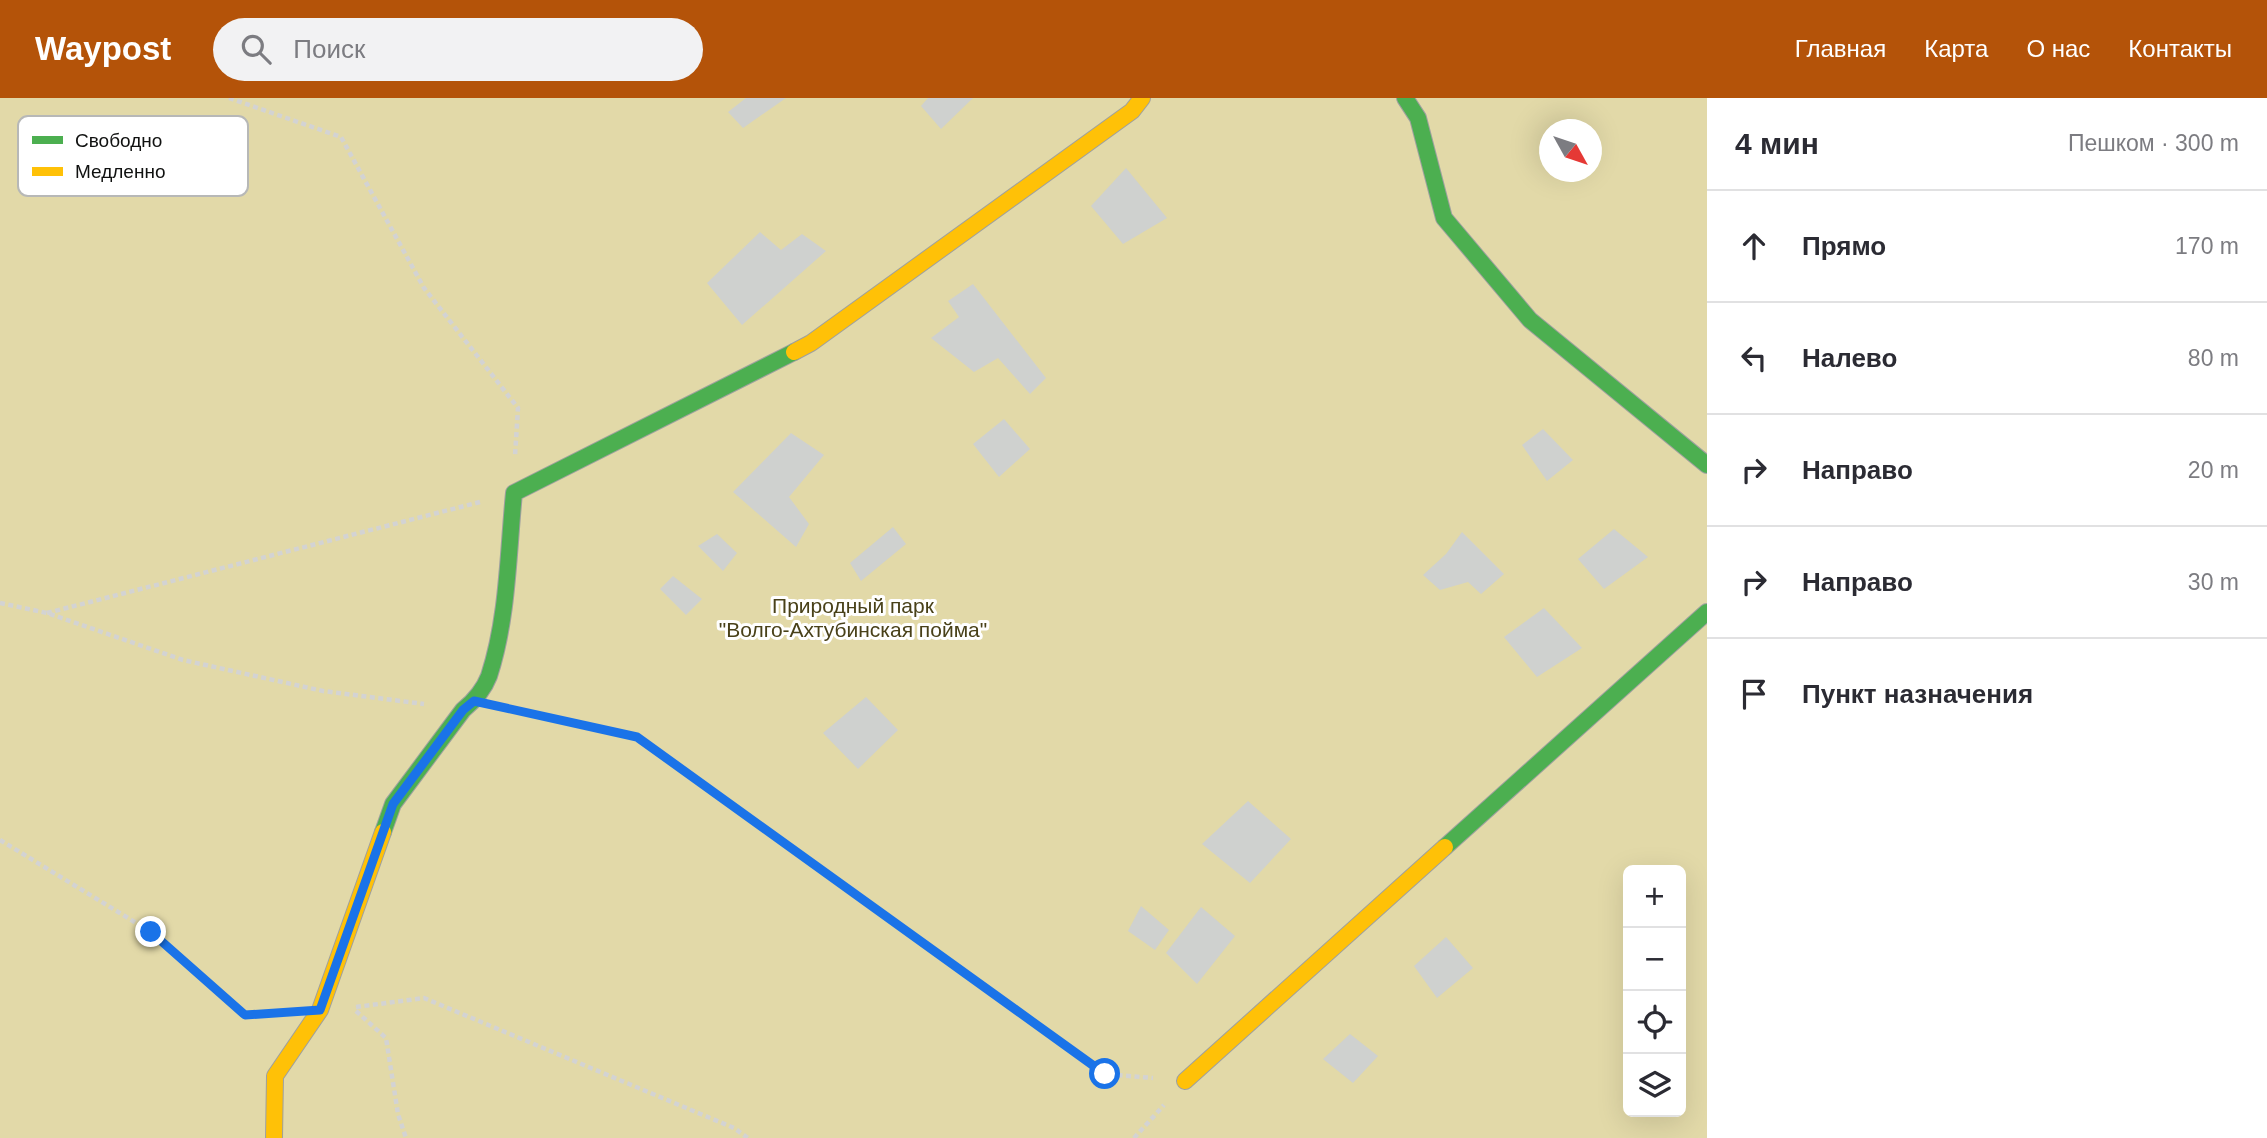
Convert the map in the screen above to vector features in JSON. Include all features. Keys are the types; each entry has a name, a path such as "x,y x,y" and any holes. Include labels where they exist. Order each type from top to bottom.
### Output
{"street":[{"path":"274,1138 275,1076 320,1010 393,804 463,710 474,701 488,678 502,621 514,493 811,344 1132,111 1142,98"},
{"path":"1405,98 1418,118 1444,218 1530,320 1707,466"},
{"path":"1185,1081 1707,612"}],"path":[{"path":"47,614 514,493 518,408 424,288 341,137 229,98"},
{"path":"0,603 47,614 183,660 323,691 425,704"},
{"path":"474,701 637,737 1105,1074 1185,1081"},
{"path":"0,840 151,932 245,1015 320,1010"},
{"path":"406,1138 398,1114 386,1038 352,1007 424,998 734,1128 747,1138"},
{"path":"1134,1138 1185,1081"}],"green space":[{"name":"Природный парк \"Волго-Ахтубинская пойма\"","path":"0,98 1707,98 1707,1138 0,1138"}],"building":[{"path":"746,98 786,98 743,128 728,112"},
{"path":"928,98 973,98 941,129 921,106"},
{"path":"1126,168 1167,218 1123,244 1091,206"},
{"path":"760,232 781,250 802,234 826,251 742,325 707,283"},
{"path":"973,284 1046,378 1030,394 998,358 974,372 931,338 959,317 948,301"},
{"path":"1004,419 1030,449 999,477 973,444"},
{"path":"1543,429 1573,460 1547,481 1522,445"},
{"path":"791,433 824,455 789,497 809,524 796,547 733,492"},
{"path":"893,527 906,544 861,581 850,563"},
{"path":"1614,529 1648,557 1604,589 1578,559"},
{"path":"1462,532 1504,574 1481,594 1468,582 1440,590 1423,575 1446,554"},
{"path":"717,534 737,553 723,571 698,546"},
{"path":"673,576 702,599 686,615 660,589"},
{"path":"1544,608 1582,648 1537,677 1504,637"},
{"path":"866,697 898,730 858,769 823,733"},
{"path":"1248,801 1291,839 1250,883 1202,844"},
{"path":"1141,906 1169,930 1155,950 1128,931"},
{"path":"1201,907 1235,936 1197,984 1166,953"},
{"path":"1446,937 1473,968 1437,998 1414,966"},
{"path":"1350,1034 1378,1056 1353,1083 1323,1059"}],"traffic: fast":[{"path":"1405,98 1418,118 1444,218 1530,320 1707,465"},
{"path":"383,832 393,804 489,676 504,608 514,493 794,352"},
{"path":"1445,847 1707,612"}],"traffic: slow":[{"path":"794,352 811,343 1132,111 1142,98"},
{"path":"274,1138 275,1076 320,1010 383,832"},
{"path":"1185,1081 1445,847"}],"route":[{"path":"151,932 245,1015 320,1010 393,804 463,710 474,701 637,737 1105,1074"}]}
